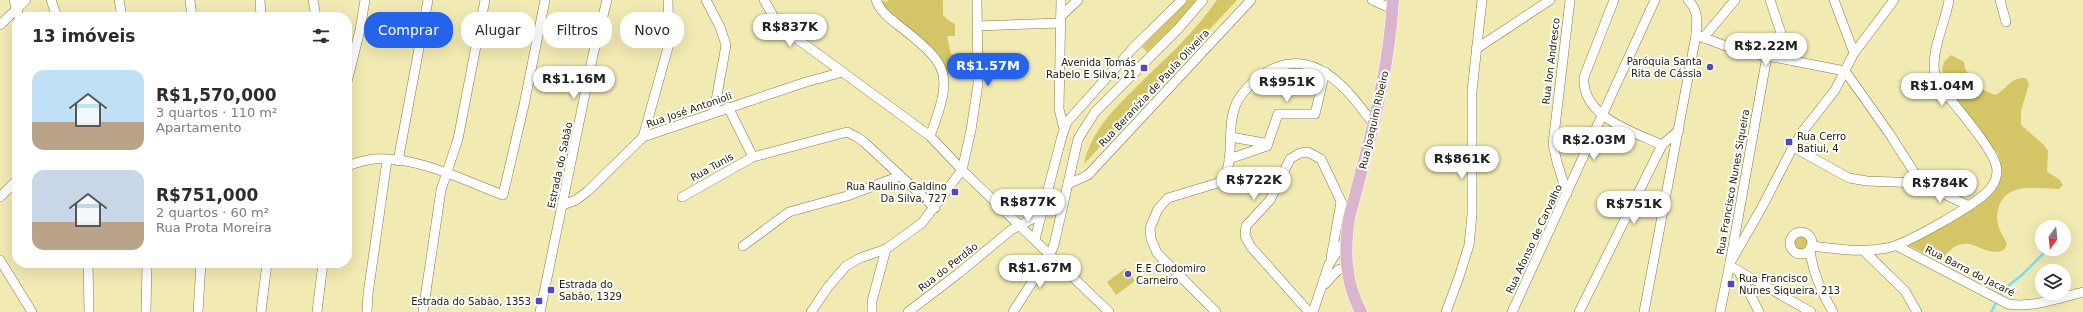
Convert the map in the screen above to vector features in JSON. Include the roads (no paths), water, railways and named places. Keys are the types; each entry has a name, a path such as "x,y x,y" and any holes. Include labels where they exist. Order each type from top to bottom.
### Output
{"main road":[{"name":"Rua Joaquim Ribeiro","path":"1346,267 1346,239 1349,218 1379,102 1390,44 1392,5"},
{"path":"1346,267 1350,286 1361,312"}],"street":[{"path":"14,0 18,12"},
{"path":"19,12 26,0"},
{"path":"51,0 55,12"},
{"path":"120,0 121,12"},
{"path":"190,0 191,12"},
{"path":"260,0 261,12"},
{"path":"313,0 315,12"},
{"path":"352,62 360,30 365,0"},
{"path":"398,161 428,0"},
{"path":"423,312 442,190 458,138 485,0"},
{"path":"352,165 374,159 398,161 448,172 503,195 524,105 545,0"},
{"name":"Estrada do Sabão","path":"540,312 593,55 607,0"},
{"path":"643,137 669,44 668,0"},
{"path":"706,0 720,27 726,45 714,112"},
{"path":"767,0 775,19 784,28 930,136 962,170 1020,224 1109,312"},
{"path":"876,0 879,7 885,14 925,47 943,72 945,86 944,95 930,136"},
{"path":"810,312 828,287 846,266 860,258 886,249 922,223 935,208 962,170 971,130 978,84 977,0"},
{"path":"1061,0 1060,109 1064,129"},
{"path":"977,26 1061,20 1078,0"},
{"path":"1035,239 1064,129 1072,116 1134,47 1182,0"},
{"path":"1013,312 1050,254 1078,139 1095,112 1178,29 1203,0"},
{"name":"Rua Beranízia de Paula Oliveira","path":"1068,184 1088,176 1251,0"},
{"path":"1372,0 1392,5"},
{"path":"1446,312 1459,277 1470,238 1472,215 1472,91 1482,0"},
{"path":"1476,49 1550,0"},
{"name":"Rua Ion Andresco","path":"1567,194 1553,144 1570,0"},
{"path":"1614,0 1584,77 1586,96 1602,117 1662,145"},
{"name":"Rua Afonso de Carvalho","path":"1512,312 1655,0"},
{"path":"1644,312 1679,130 1700,36 1698,16 1695,8 1688,0"},
{"path":"1700,36 1735,0"},
{"path":"1770,0 1790,60"},
{"path":"1834,0 1854,54"},
{"path":"1811,312 1739,272 1730,265 1793,147 1803,131 1835,90 1854,54 1894,0"},
{"path":"1833,312 1811,263 1810,248 1864,251 1897,246 1969,206 1987,192 1994,184 1997,176 1996,165 1990,151 1938,84 1935,77 1934,58 1949,0"},
{"path":"2000,0 2006,22"},
{"path":"0,25 12,17"},
{"path":"1700,36 1737,50 1846,71 1890,133 1921,183"},
{"path":"1134,47 1146,60"},
{"name":"Rua Francisco Nunes Siqueira","path":"1720,312 1730,265 1767,56"},
{"path":"1216,312 1170,268 1157,253 1151,239 1150,228 1158,209 1168,198 1222,181 1228,172 1230,160 1230,137 1236,104 1241,95 1260,76 1274,67 1294,64 1317,67 1344,87 1374,125"},
{"name":"Rua José Antonioli","path":"563,205 576,200 588,191 643,137 728,107 806,82 843,72"},
{"path":"1267,146 1278,114 1315,114 1325,72"},
{"path":"1360,107 1379,102"},
{"path":"728,107 753,157"},
{"path":"1579,312 1662,145 1679,130"},
{"name":"Rua Tunis","path":"682,197 753,157 841,133 849,133 857,137 900,176"},
{"path":"1230,137 1264,143 1267,146"},
{"path":"1230,160 1267,146"},
{"path":"1793,147 1849,178 1867,181 1921,183 1969,206"},
{"path":"1309,312 1254,251 1248,242 1245,231 1247,224 1273,196 1284,170 1294,155 1308,152 1321,160 1349,218"},
{"path":"367,312 368,294 387,160"},
{"path":"744,246 789,212 847,196 900,176 935,208"},
{"path":"0,197 12,185"},
{"path":"1336,192 1347,196 1356,193"},
{"path":"1329,264 1341,202"},
{"name":"Rua do Perdão","path":"908,312 1020,224 1032,219 1042,211"},
{"name":"Rua Joaquim Ribeiro","path":"1313,312 1324,285 1329,264 1346,239"},
{"name":"Rua Barra do Jacaré","path":"1897,246 2008,304 2019,306 2032,304 2083,292"},
{"path":"872,312 872,301 886,249"},
{"path":"1864,251 1905,291 1917,312"},
{"path":"0,260 32,312"},
{"name":"Rua Joaquim Ribeiro","path":"1324,285 1338,270 1346,267"},
{"path":"88,268 89,312"},
{"path":"146,312 147,268"},
{"path":"198,312 201,268"},
{"path":"261,312 266,268"},
{"path":"317,312 322,268"},
{"path":"1739,272 1759,312"}],"waterway":[{"path":"1991,312 2004,289 2022,275 2041,256"}],"place":[{"name":"Paróquia Santa Rita de Cássia","path":"1710,67"},
{"name":"Avenida Tomás Rabelo E Silva, 21","path":"1144,68"},
{"name":"Rua Cerro Batiui, 4","path":"1789,142"},
{"name":"Rua Raulino Galdino Da Silva, 727","path":"955,192"},
{"name":"E.E Clodomiro Carneiro","path":"1128,274"},
{"name":"Rua Francisco Nunes Siqueira, 213","path":"1731,284"},
{"name":"Estrada do Sabão, 1329","path":"551,290"},
{"name":"Estrada do Sabão, 1353","path":"539,301"}]}
